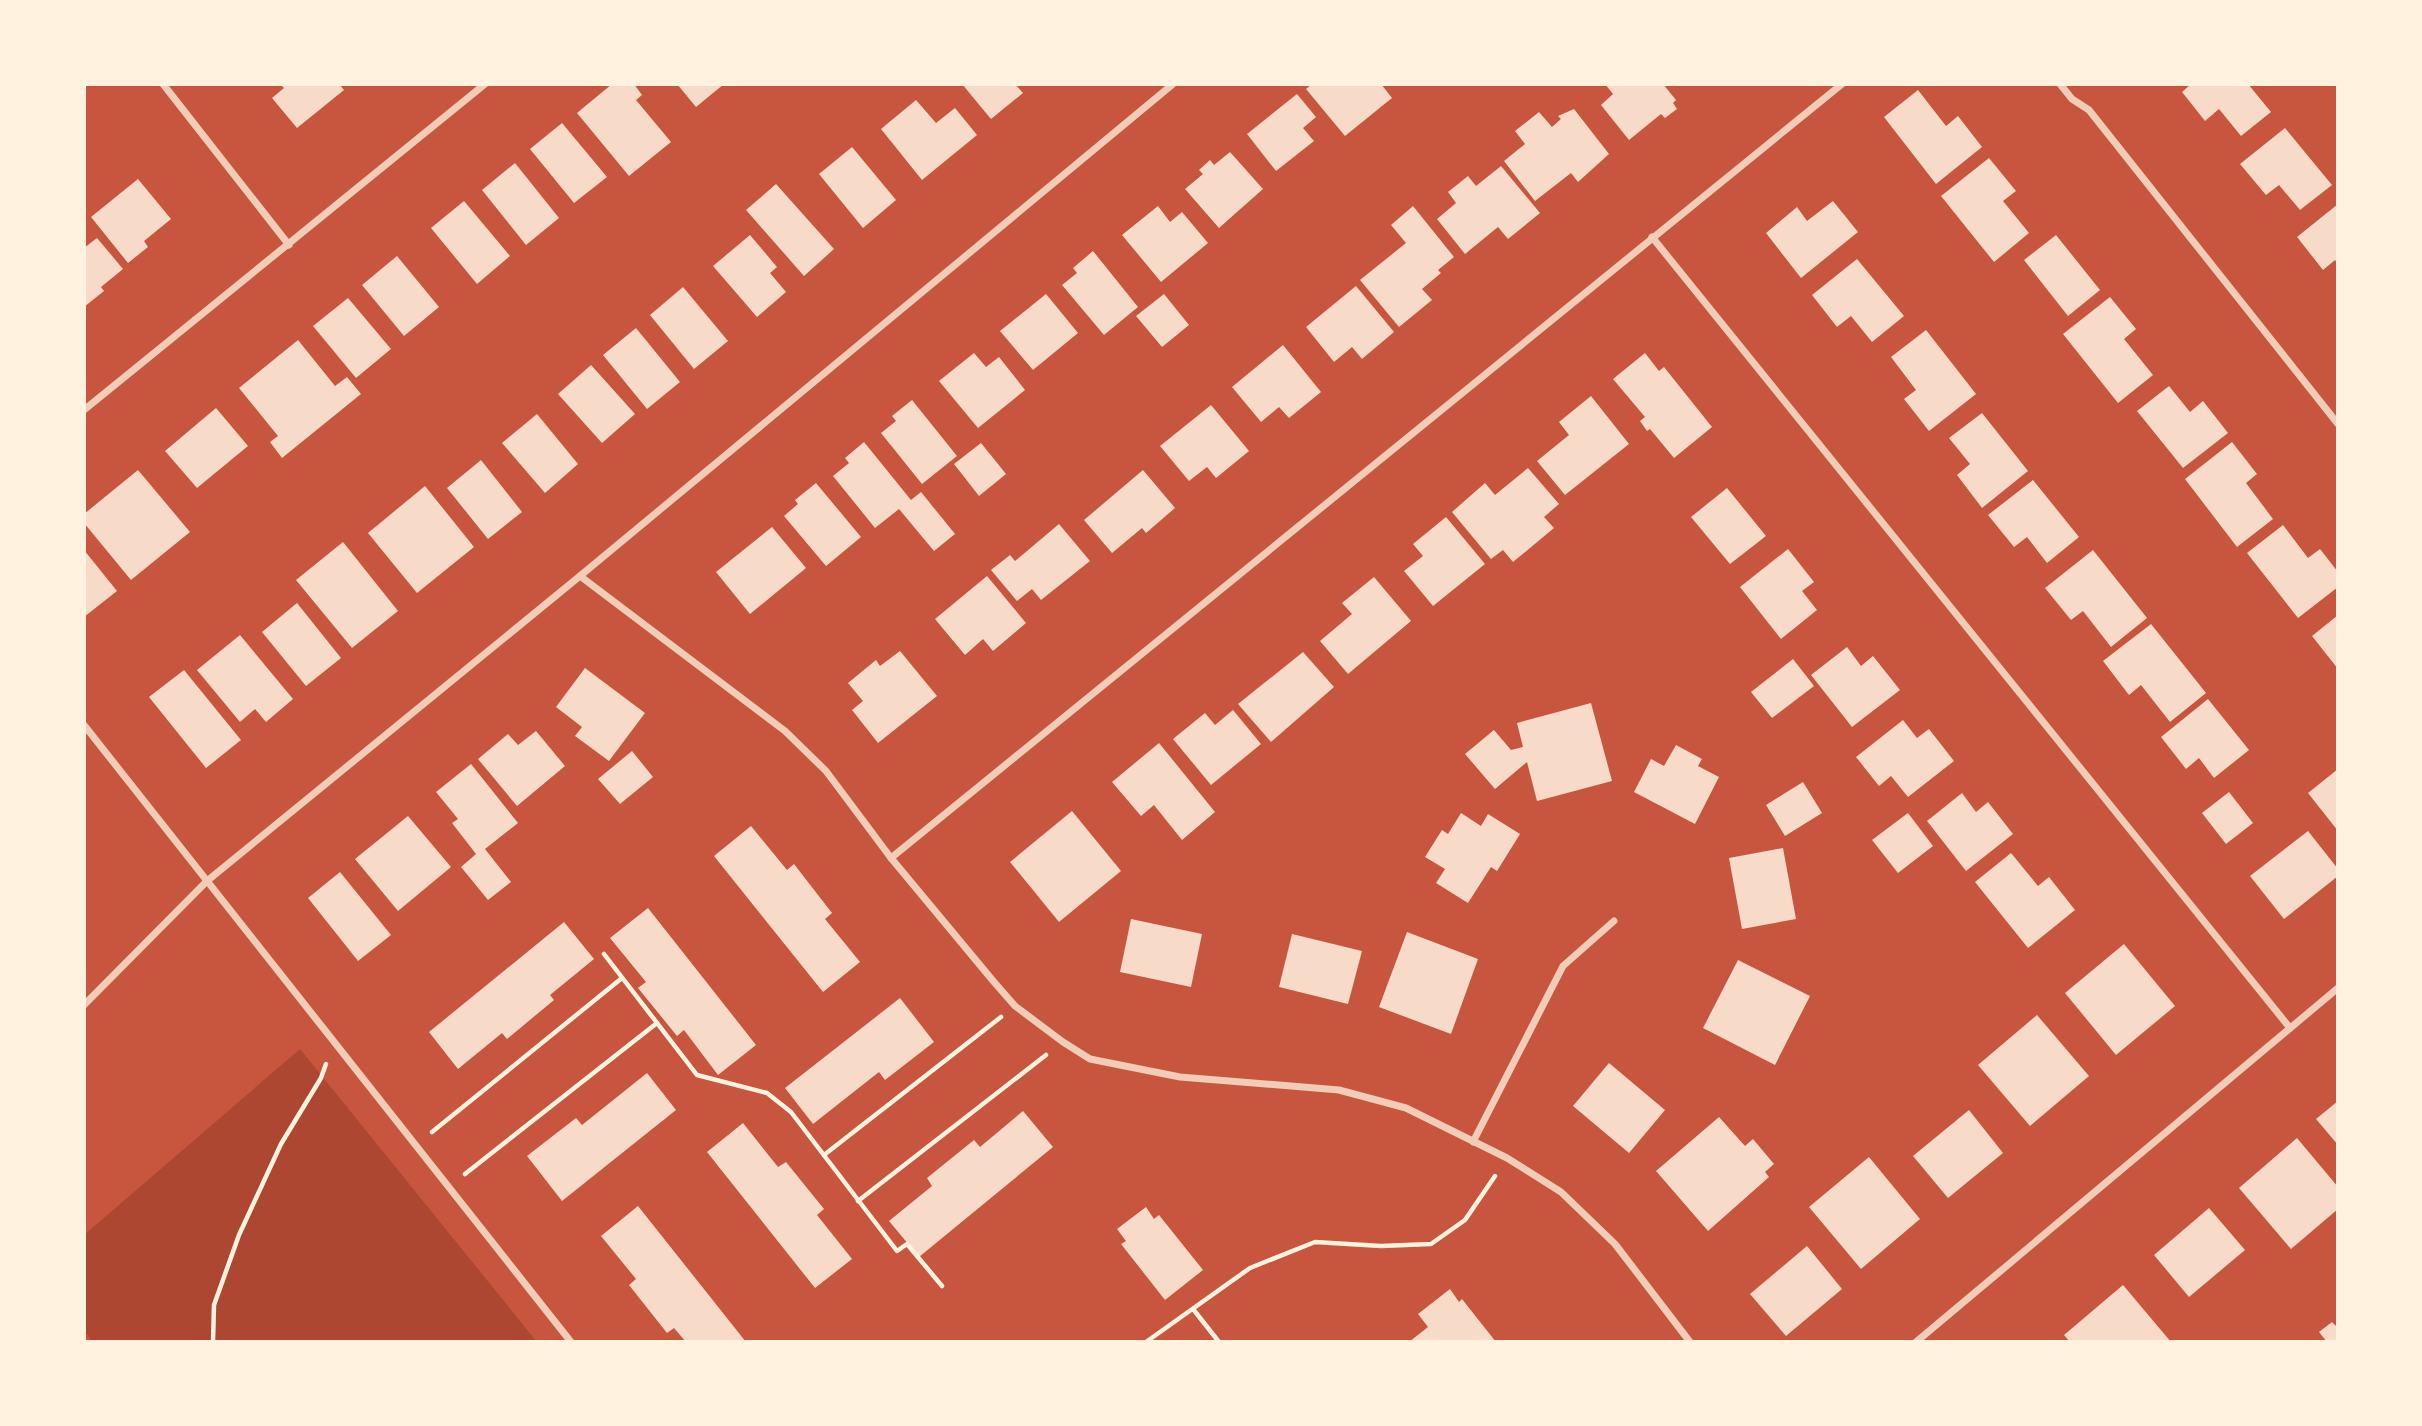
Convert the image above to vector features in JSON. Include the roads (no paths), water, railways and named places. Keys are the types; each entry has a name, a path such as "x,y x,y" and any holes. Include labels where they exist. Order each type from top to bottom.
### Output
{"street":[{"path":"163,84 289,245"},
{"path":"84,410 485,84"},
{"path":"84,1005 207,881 580,576 1173,84"},
{"path":"891,858 1842,84"},
{"path":"2060,84 2072,99 2089,110 2338,424"},
{"path":"1652,237 2290,1028"},
{"path":"580,576 785,731 826,771 891,858 1015,1006 1063,1042 1090,1059 1180,1077 1339,1090 1406,1108 1507,1158 1561,1192 1615,1244 1690,1342"},
{"path":"84,725 570,1342"},
{"path":"1473,1142 1563,965 1615,920"},
{"path":"1916,1342 2338,988"}]}
